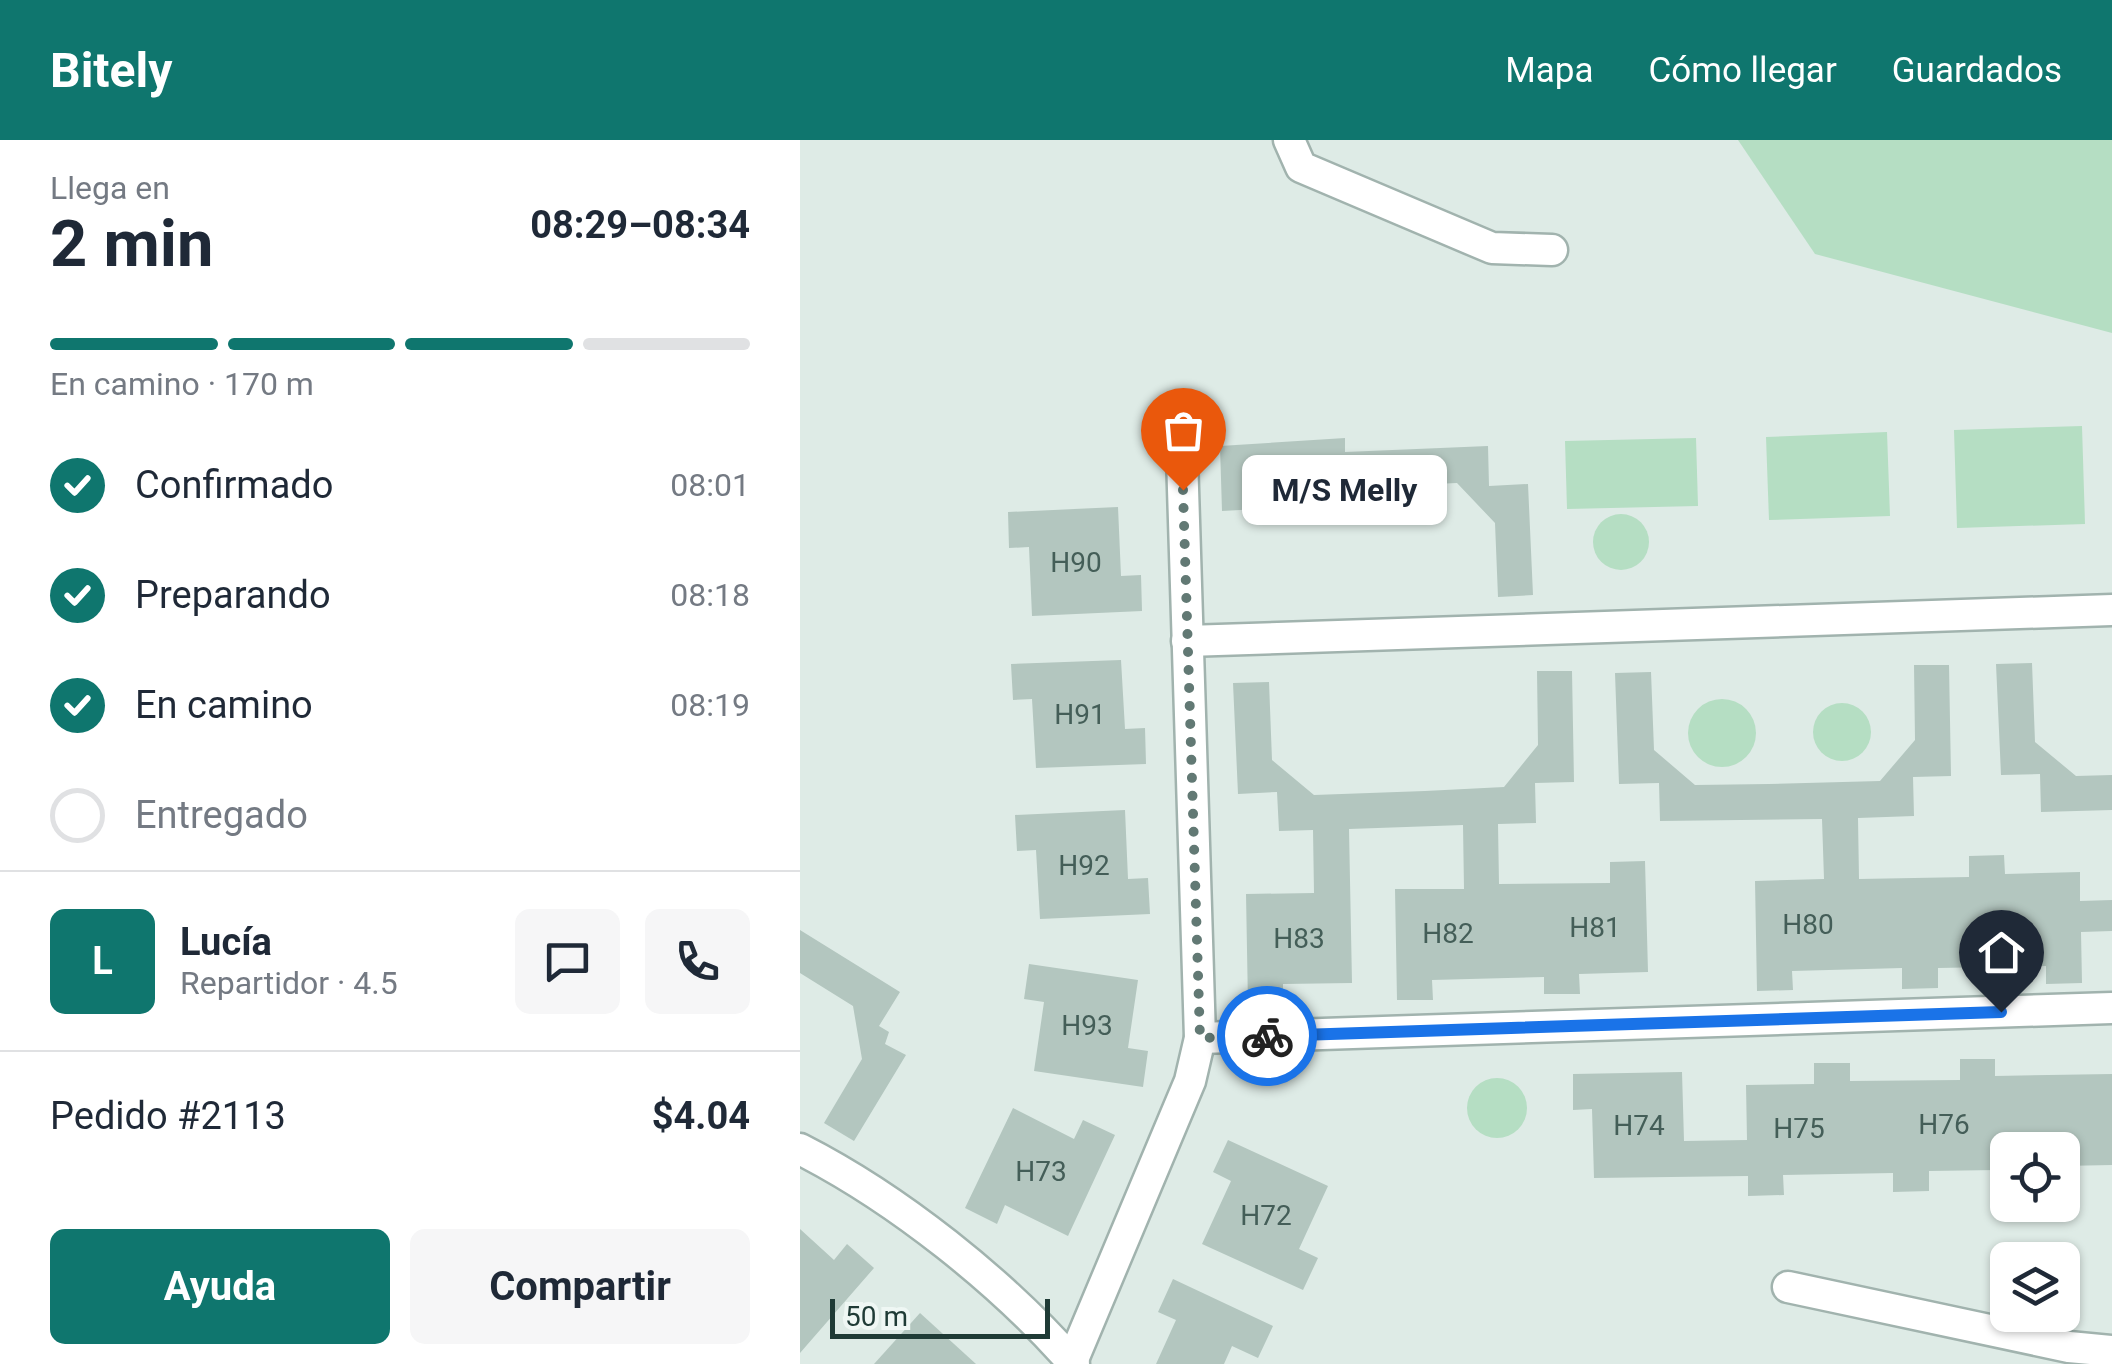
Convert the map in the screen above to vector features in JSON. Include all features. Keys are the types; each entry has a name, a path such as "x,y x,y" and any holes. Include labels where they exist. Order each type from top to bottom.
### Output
{"street":[{"path":"1289,140 1301,168 1492,248 1552,250"},
{"path":"800,1149 886,1200 1029,1315 1073,1363 1190,1081 1200,1038 1181,424"},
{"path":"1186,641 2112,610"},
{"path":"1200,1038 2112,1008"},
{"path":"1788,1287 2069,1347 2112,1351"}],"green space":[{"path":"1738,140 2112,140 2112,333 1815,254"},
{"path":"2082,426 2085,524 1957,528 1954,430"},
{"path":"1887,432 1890,516 1769,520 1766,437"},
{"path":"1696,438 1698,506 1567,509 1565,441"},
{"path":"1621,514 1641,522 1649,542 1641,562 1621,570 1601,562 1593,542 1601,522"},
{"path":"1722,699 1746,709 1756,733 1746,757 1722,767 1698,757 1688,733 1698,709"},
{"path":"1842,703 1862,712 1871,732 1862,752 1842,761 1822,752 1813,732 1822,712"},
{"path":"1497,1078 1518,1087 1527,1108 1518,1129 1497,1138 1476,1129 1467,1108 1476,1087"}],"building":[{"path":"1345,438 1345,452 1488,446 1489,486 1528,484 1533,595 1498,597 1495,523 1457,483 1346,488 1346,504 1222,511 1220,446"},
{"path":"1118,507 1121,576 1141,575 1142,611 1032,616 1029,547 1009,548 1008,512"},
{"path":"1121,660 1125,729 1145,728 1146,764 1036,768 1032,699 1013,700 1011,664"},
{"path":"2032,663 2035,742 2076,776 2112,775 2112,810 2041,812 2040,774 2001,775 1996,664"},
{"path":"1914,665 1949,665 1951,776 1913,777 1914,816 1858,818 1859,879 1969,877 1969,856 2004,855 2005,874 2080,872 2080,901 2112,900 2112,931 2081,932 2082,983 2046,984 2046,966 1938,968 1938,988 1902,989 1902,968 1792,971 1793,990 1757,991 1755,881 1824,879 1822,819 1660,821 1659,783 1619,784 1615,673 1651,672 1654,750 1695,785 1769,784 1880,781 1915,740"},
{"path":"1537,671 1572,671 1574,782 1535,783 1536,823 1498,824 1499,884 1610,883 1610,862 1645,861 1648,972 1579,974 1580,994 1544,994 1544,977 1432,980 1433,1000 1397,1000 1395,889 1464,889 1463,825 1349,829 1352,983 1283,984 1283,1004 1248,1005 1246,894 1314,893 1313,830 1279,831 1277,792 1238,794 1233,683 1269,682 1272,760 1314,795 1425,791 1504,787 1538,745"},
{"path":"1125,810 1128,879 1148,878 1150,914 1040,919 1036,850 1017,851 1015,815"},
{"path":"800,930 900,992 879,1026 889,1032 885,1044 906,1055 854,1141 824,1123 862,1059 853,1006 800,973"},
{"path":"1029,964 1138,980 1128,1048 1148,1051 1143,1087 1034,1071 1044,1002 1024,999"},
{"path":"1960,1059 1995,1059 1995,1076 2112,1074 2112,1165 2080,1166 2080,1132 1990,1132 1990,1170 1929,1171 1929,1191 1893,1192 1893,1173 1783,1175 1784,1195 1748,1196 1748,1176 1594,1178 1592,1109 1573,1110 1573,1074 1682,1072 1684,1141 1747,1140 1746,1085 1814,1084 1814,1063 1850,1063 1850,1081 1960,1080"},
{"path":"1013,1108 1074,1139 1083,1120 1115,1135 1068,1236 1005,1205 997,1224 965,1208"},
{"path":"1228,1140 1328,1186 1299,1249 1318,1258 1303,1290 1202,1244 1231,1181 1213,1172"},
{"path":"800,1229 834,1260 847,1244 874,1268 800,1353"},
{"path":"1173,1279 1273,1326 1258,1358 1232,1346 1224,1364 1156,1364 1176,1320 1158,1312"},
{"path":"920,1313 976,1364 874,1364"}],"way so far":[{"path":"1183,490 1200,1038 1267,1036"}],"place":[{"name":"M/S Melly","path":"1183,490"}],"route":[{"path":"1267,1036 2001,1012"}]}
